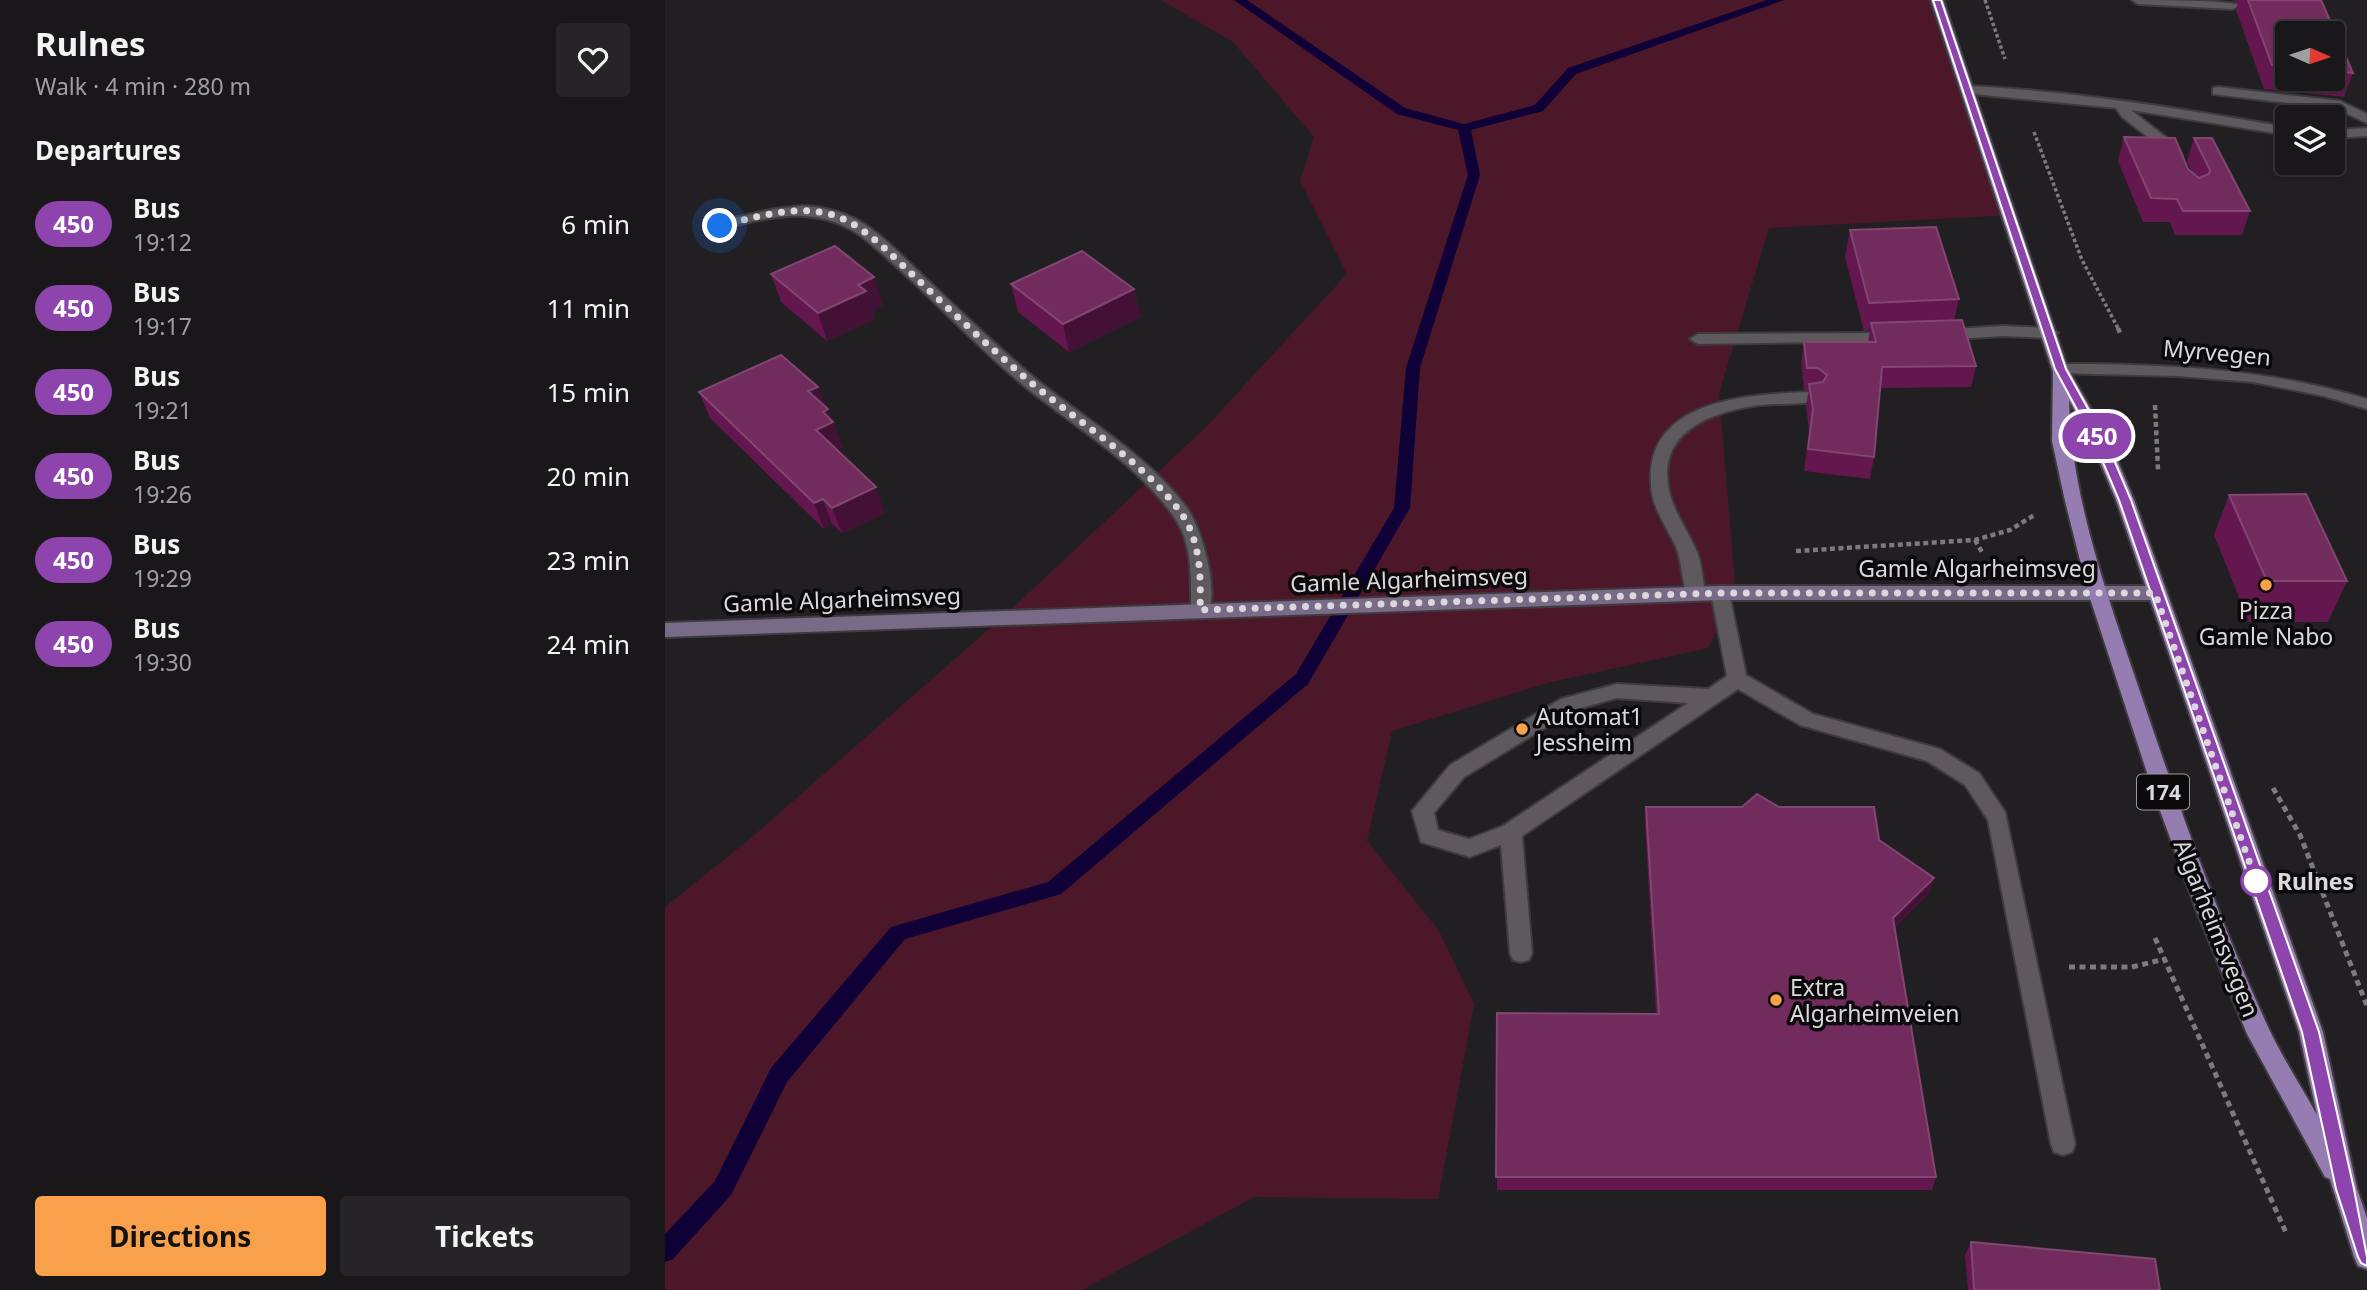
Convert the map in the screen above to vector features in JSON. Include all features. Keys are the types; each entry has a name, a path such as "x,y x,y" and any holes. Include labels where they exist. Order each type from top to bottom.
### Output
{"main road":[{"name":"Algarheimsvegen","path":"1937,0 2060,369 2100,441 2125,500 2155,593 2311,1032 2345,1189 2367,1257"},
{"name":"Algarheimsvegen","path":"2060,369 2061,441 2097,592 2164,794 2207,909 2259,1034 2345,1189"},
{"name":"Gamle Algarheimsveg","path":"665,630 1720,593 2155,593"}],"street":[{"path":"2138,0 2233,5"},
{"path":"1968,90 2016,92 2121,104 2275,129"},
{"path":"2218,91 2340,105 2367,119"},
{"path":"2121,104 2127,114 2172,149 2182,172"},
{"path":"2345,133 2367,132"},
{"path":"720,226 770,214 830,214 853,225 885,250 1021,375 1159,487 1183,515 1196,550 1202,573 1200,610"},
{"path":"1698,339 1913,337 2003,331 2050,333"},
{"name":"Myrvegen","path":"2060,369 2228,373 2321,388 2367,404"},
{"path":"1696,594 1689,555 1661,495 1658,459 1677,429 1694,416 1742,402 1813,397"},
{"path":"1720,593 1737,679 1807,720 1933,755 1972,779 1998,818 2063,1144"},
{"path":"1711,697 1617,691 1568,705 1457,771 1423,811 1429,835 1470,848 1511,832 1711,697 1737,679"},
{"path":"1511,832 1521,953"}],"path":[{"path":"1985,0 2016,92 2082,260 2113,323 2126,342"},
{"path":"2155,938 2287,1234"},
{"path":"2028,968 2132,967 2165,959"}],"shaded area":[{"path":"1161,0 1938,0 2011,215 1769,228 1719,393 1736,595 1708,648 1547,683 1392,731 1367,841 1439,931 1474,1004 1438,1199 1254,1197 1082,1290 665,1290 665,907 751,838 1005,615 1206,427 1347,274 1300,181 1314,137 1233,42"}],"building":[{"path":"2248,0 2321,0 2330,21 2275,21 2275,65 2272,65"},
{"path":"2345,55 2353,73 2345,72"},
{"path":"2124,137 2175,138 2188,169 2199,178 2209,174 2210,170 2194,138 2212,138 2250,211 2183,211 2177,199 2151,198"},
{"path":"1936,227 1959,299 1869,303 1850,230"},
{"path":"835,246 874,277 858,285 866,291 818,313 771,274"},
{"path":"1082,251 1134,289 1063,324 1011,284"},
{"path":"1962,320 1976,366 1882,367 1874,457 1808,449 1813,409 1809,384 1823,382 1827,375 1818,368 1807,368 1804,342 1876,342 1871,323"},
{"path":"781,355 818,387 808,391 828,409 823,412 833,422 816,430 876,487 832,508 823,499 814,503 699,392"},
{"path":"2306,494 2347,581 2267,581 2229,495"},
{"path":"1757,794 1779,807 1874,807 1879,840 1934,878 1893,918 1936,1177 1496,1177 1497,1013 1659,1014 1646,807 1742,807"},
{"path":"1971,1242 2155,1259 2160,1290 1974,1290"}],"waterway":[{"path":"1240,0 1401,111 1464,128"},
{"path":"1464,128 1539,108 1572,71 1778,0"},
{"path":"665,1251 723,1188 779,1075 898,933 1054,888 1302,679 1402,508 1413,368 1474,175 1464,128"}],"bus line":[{"name":"450","path":"1937,0 2060,369 2100,441 2125,500 2155,593 2311,1032 2345,1189 2367,1257"}],"place":[{"name":"Pizza Gamle Nabo","path":"2266,585"},
{"name":"Automat1 Jessheim","path":"1522,729"},
{"name":"Rulnes","path":"2256,881"},
{"name":"Extra Algarheimveien","path":"1776,1000"}],"route":[{"path":"720,226 770,214 830,214 853,225 885,250 1021,375 1159,487 1183,515 1196,550 1202,573 1200,610 1720,593 2155,593 2257,884 2256,881"}]}
